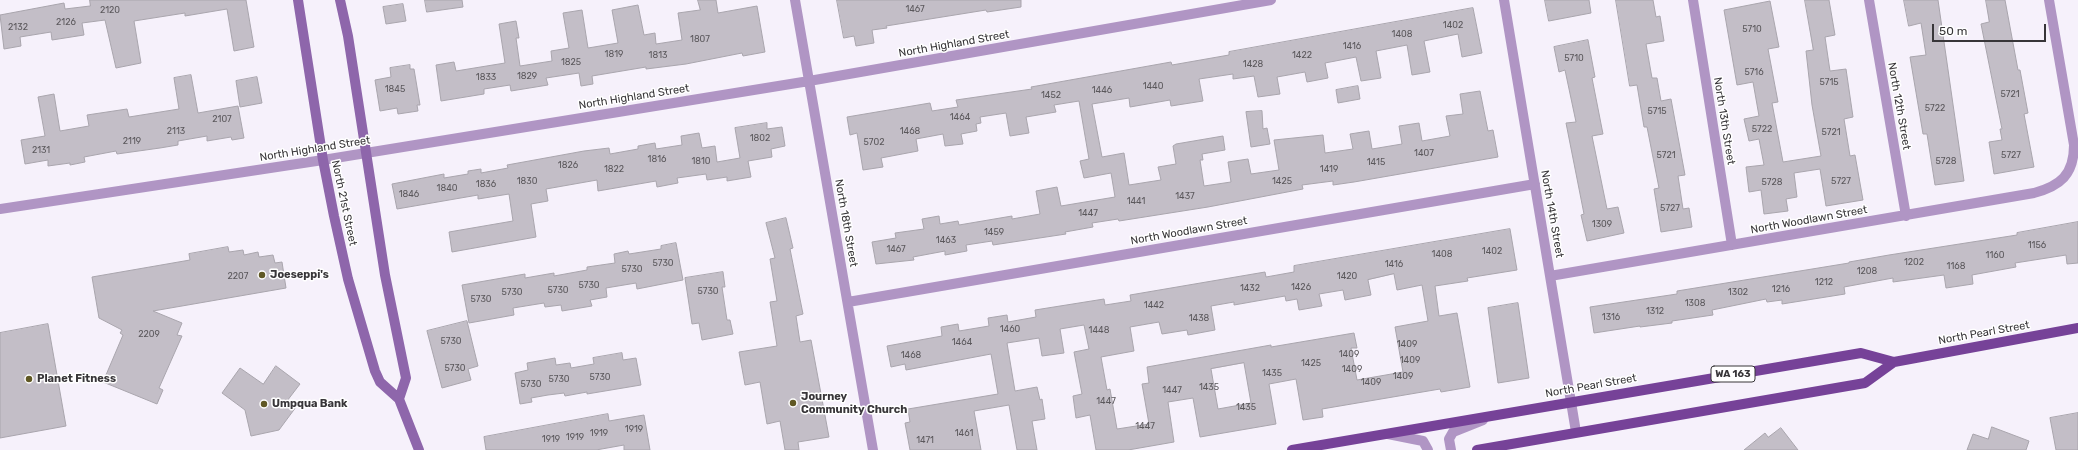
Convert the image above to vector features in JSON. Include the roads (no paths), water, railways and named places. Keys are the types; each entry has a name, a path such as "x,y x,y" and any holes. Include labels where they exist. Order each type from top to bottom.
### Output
{"main road":[{"name":"North 21st Street","path":"298,0 323,160 348,279 375,371 380,382 399,399 419,450"},
{"path":"340,0 348,36 385,275 406,378 399,399"},
{"name":"North Pearl Street","path":"1292,450 1572,401 1861,353 1894,362 2078,328"},
{"name":"North Pearl Street","path":"1477,450 1865,384 1894,362"}],"street":[{"name":"North 18th Street","path":"795,0 873,450"},
{"name":"North Highland Street","path":"0,209 323,160 809,81 1271,0"},
{"name":"North 14th Street","path":"1504,0 1576,432"},
{"name":"North 13th Street","path":"1693,0 1732,245"},
{"name":"North 12th Street","path":"1869,0 1906,216"},
{"name":"North Woodlawn Street","path":"1550,276 1906,216 2034,193 2054,186 2066,175 2073,159 2074,145 2049,0"},
{"name":"North Woodlawn Street","path":"848,302 1535,184"},
{"path":"1451,450 1449,439 1453,432 1492,416"},
{"path":"1386,433 1423,441 1428,450"}],"place":[{"name":"Joeseppi's","path":"262,275"},
{"name":"Planet Fitness","path":"29,379"},
{"name":"Journey Community Church","path":"793,403"},
{"name":"Umpqua Bank","path":"264,404"}]}
